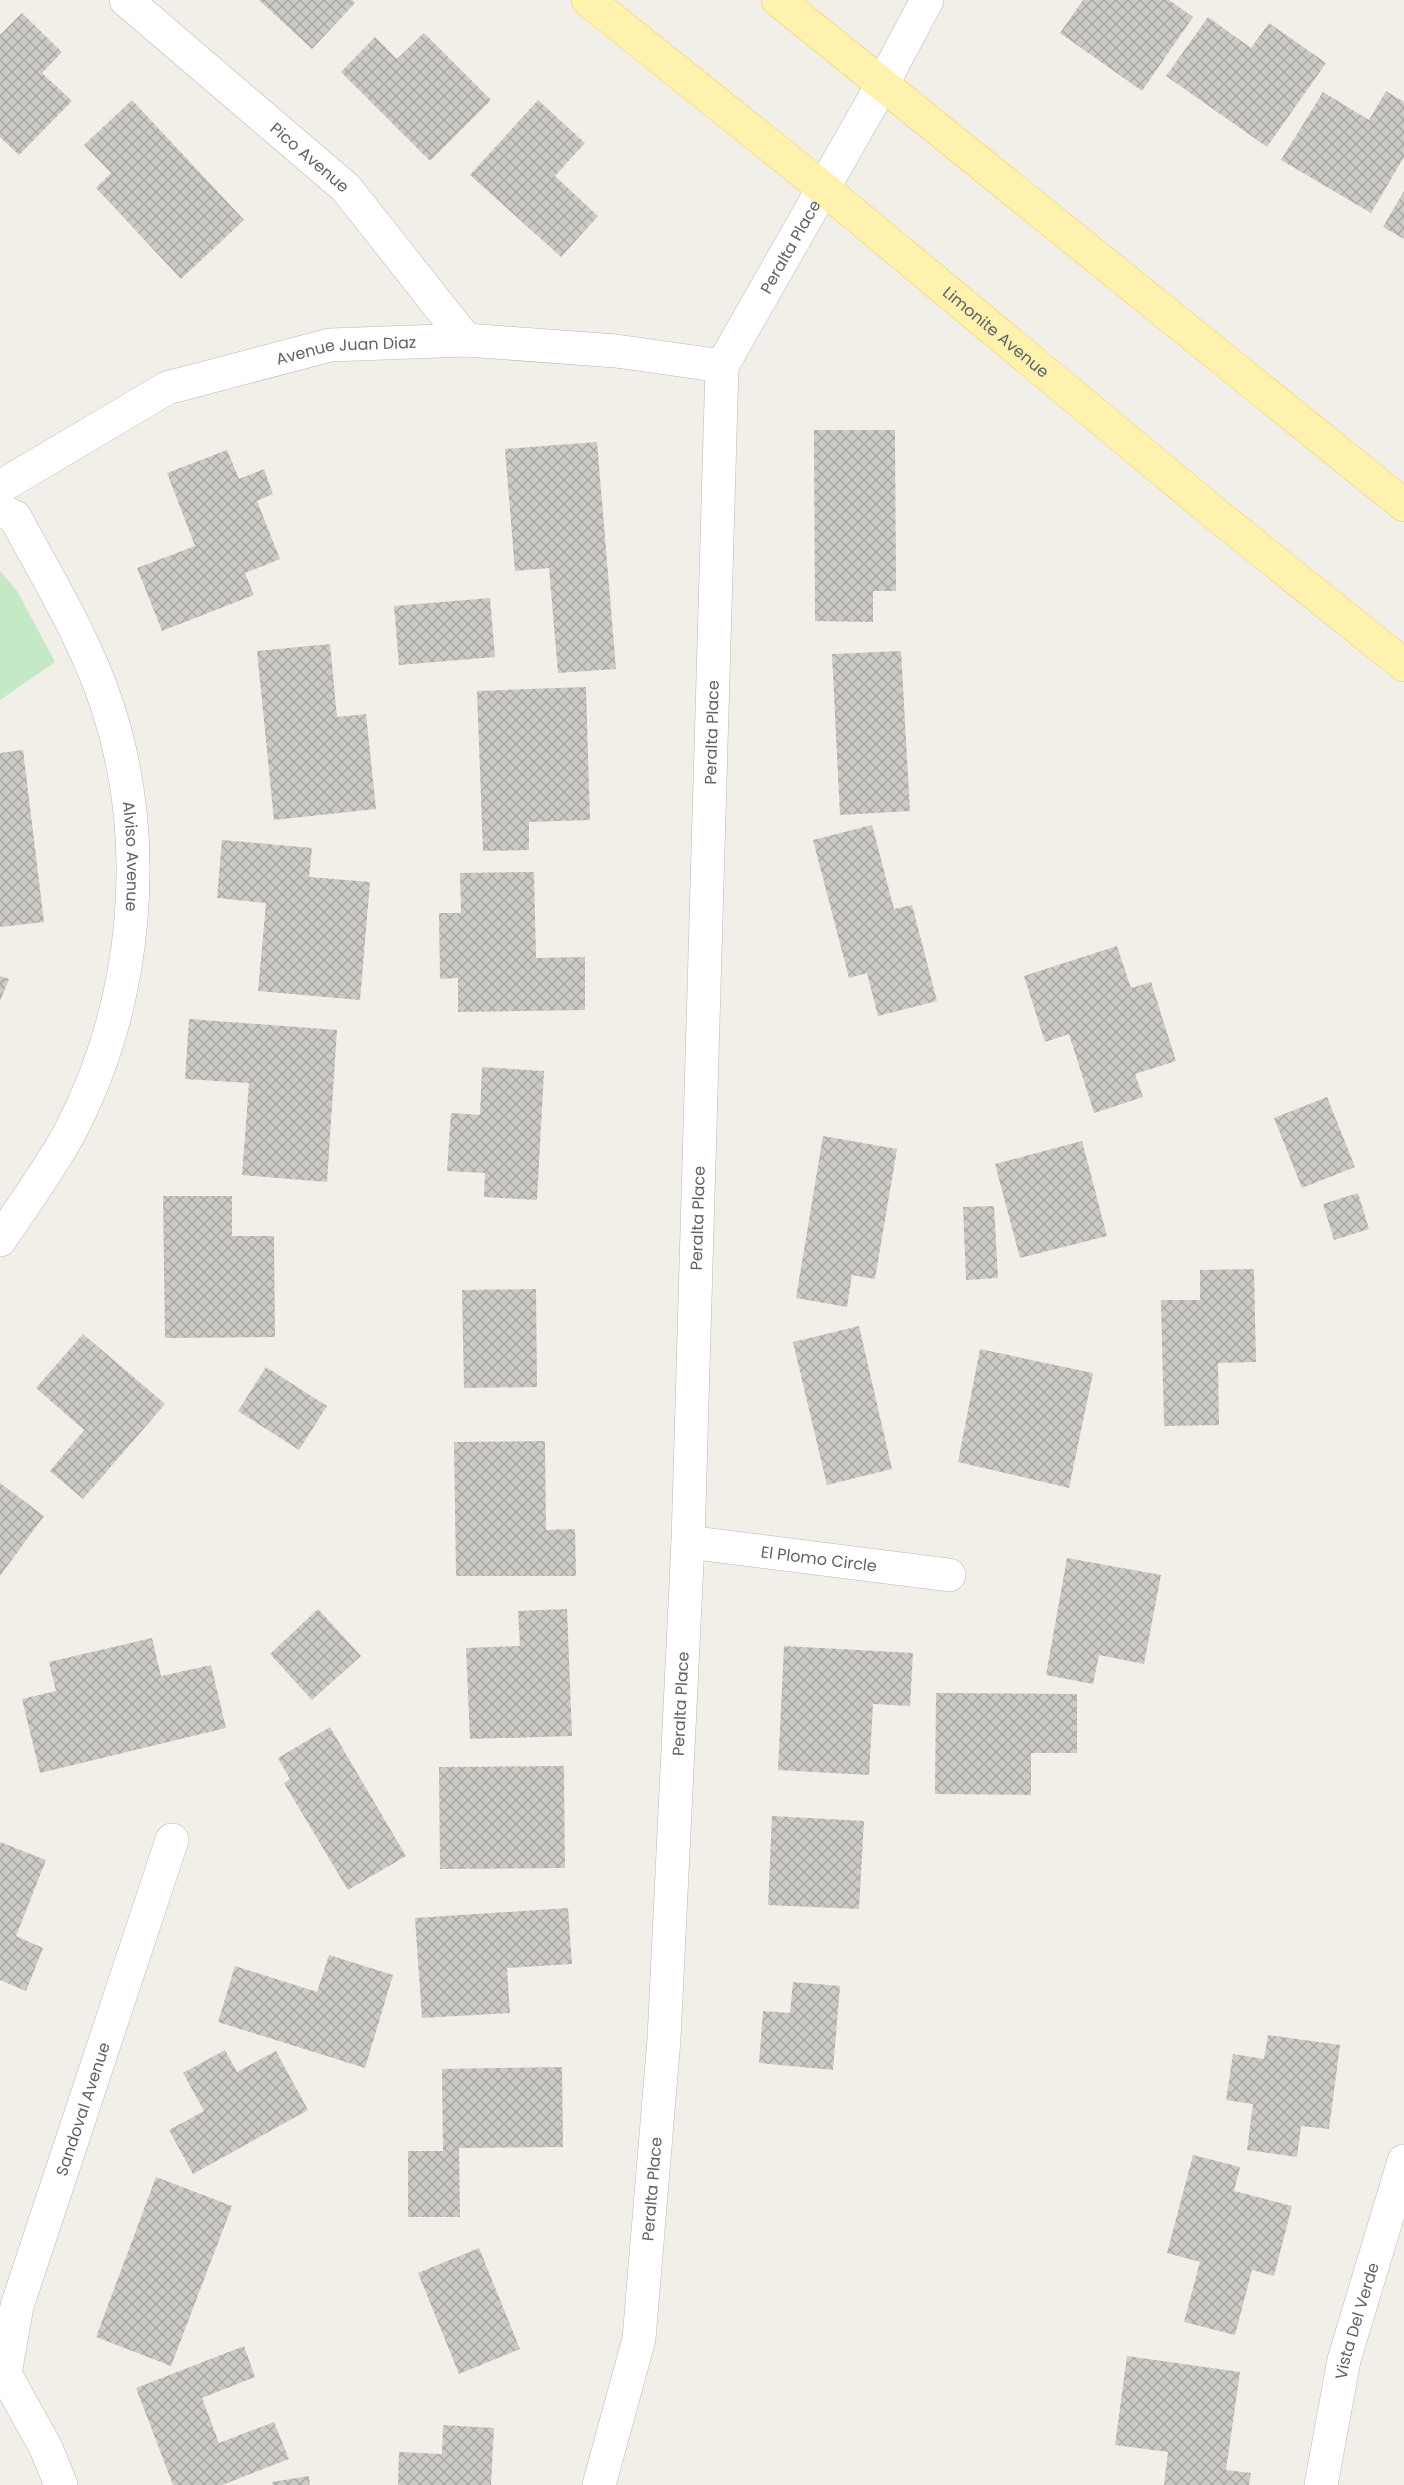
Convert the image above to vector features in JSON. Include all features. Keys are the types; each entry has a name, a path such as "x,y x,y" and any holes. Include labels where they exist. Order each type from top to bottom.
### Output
{"main road":[{"name":"Limonite Avenue","path":"588,0 823,188 1218,516 1404,665"},
{"path":"778,0 1404,505"}],"street":[{"name":"Pico Avenue","path":"126,0 346,188 466,340"},
{"name":"Peralta Place","path":"599,2485 639,2339 664,2040 688,1542 722,366 882,85 927,0"},
{"name":"Avenue Juan Diaz","path":"0,487 167,388 330,345 466,340 615,351 722,366"},
{"name":"Alviso Avenue","path":"0,510 15,517 74,626 108,708 122,763 131,818 134,884 127,954 114,1017 92,1082 71,1131 0,1240"},
{"name":"El Plomo Circle","path":"688,1542 949,1575"},
{"name":"Sandoval Avenue","path":"3,2375 17,2306 172,1840"},
{"name":"Vista Del Verde","path":"1321,2485 1344,2360 1404,2161"},
{"path":"3,2375 46,2448 61,2485"}],"green space":[{"path":"0,571 17,591 55,662 0,700"}],"building":[{"path":"259,0 352,0 355,3 312,49"},
{"path":"1083,0 1169,0 1193,17 1142,91 1060,33"},
{"path":"22,13 62,52 42,73 72,101 19,155 0,137 0,35"},
{"path":"1208,17 1251,48 1269,23 1326,63 1267,147 1166,76"},
{"path":"424,33 491,100 430,161 341,72 375,37 397,59"},
{"path":"1386,91 1404,102 1404,157 1371,213 1281,160 1323,92 1369,120"},
{"path":"132,100 244,220 181,279 96,188 111,173 84,145"},
{"path":"538,100 585,143 555,176 598,216 561,257 470,175"},
{"path":"1404,191 1404,239 1383,227"},
{"path":"814,430 895,430 896,591 873,591 873,622 815,621"},
{"path":"597,442 616,669 558,673 549,568 515,571 505,449"},
{"path":"227,450 239,479 264,469 273,494 257,501 280,559 245,573 254,595 162,631 137,568 195,546 167,473"},
{"path":"490,598 495,657 399,665 394,606"},
{"path":"330,644 337,717 366,714 376,809 274,820 257,651"},
{"path":"901,651 910,811 840,815 832,654"},
{"path":"586,687 590,820 529,822 529,850 483,851 477,691"},
{"path":"23,750 44,922 0,927 0,753"},
{"path":"872,825 894,909 912,905 937,1001 878,1016 867,973 849,978 813,840"},
{"path":"222,840 312,848 309,877 370,882 360,1000 258,991 266,903 217,898"},
{"path":"534,872 536,958 585,957 585,1010 458,1012 458,978 440,979 439,913 461,913 460,873"},
{"path":"1117,946 1131,988 1151,982 1176,1061 1135,1074 1143,1097 1094,1113 1069,1034 1045,1042 1024,976"},
{"path":"0,976 9,979 0,1001"},
{"path":"189,1019 337,1030 327,1182 242,1175 249,1083 185,1079"},
{"path":"482,1067 544,1071 537,1200 484,1197 485,1173 447,1171 451,1113 480,1115"},
{"path":"1327,1097 1355,1167 1302,1188 1274,1118"},
{"path":"823,1136 897,1149 875,1279 852,1275 847,1307 796,1298"},
{"path":"1082,1141 1107,1236 1020,1258 995,1164"},
{"path":"1358,1193 1369,1229 1334,1240 1323,1204"},
{"path":"163,1196 232,1196 232,1236 274,1236 275,1337 165,1338"},
{"path":"994,1206 998,1278 966,1280 963,1207"},
{"path":"1254,1269 1256,1362 1218,1363 1219,1425 1164,1426 1161,1300 1200,1300 1200,1270"},
{"path":"536,1289 537,1387 464,1388 462,1290"},
{"path":"859,1326 892,1469 827,1485 793,1342"},
{"path":"83,1334 165,1404 83,1499 50,1471 84,1430 36,1388"},
{"path":"980,1349 1093,1373 1069,1488 958,1462"},
{"path":"266,1367 327,1406 299,1450 238,1411"},
{"path":"545,1441 546,1530 575,1529 576,1576 456,1576 454,1442"},
{"path":"0,1483 44,1516 0,1576"},
{"path":"1067,1558 1161,1575 1144,1664 1099,1655 1093,1684 1046,1675"},
{"path":"318,1609 361,1656 312,1700 270,1654"},
{"path":"567,1609 572,1736 470,1739 466,1648 520,1646 518,1611"},
{"path":"152,1638 161,1676 211,1665 226,1728 40,1773 22,1699 56,1691 49,1662"},
{"path":"784,1646 913,1653 910,1706 873,1704 869,1775 778,1770"},
{"path":"936,1693 1077,1694 1077,1753 1031,1753 1031,1795 935,1794"},
{"path":"330,1727 406,1856 348,1890 284,1783 290,1779 278,1758"},
{"path":"564,1766 565,1868 440,1869 439,1767"},
{"path":"772,1816 864,1821 859,1909 768,1905"},
{"path":"0,1842 46,1860 16,1936 43,1948 26,1991 0,1980"},
{"path":"568,1908 572,1964 507,1968 510,2013 422,2018 415,1918"},
{"path":"329,1955 393,1975 365,2068 218,2022 235,1966 317,1992"},
{"path":"793,1982 840,1986 833,2070 759,2063 763,2011 790,2013"},
{"path":"1268,2035 1340,2045 1329,2129 1301,2126 1297,2157 1247,2150 1253,2104 1226,2100 1233,2054 1264,2059"},
{"path":"225,2050 237,2072 276,2051 308,2110 193,2174 169,2130 204,2111 183,2073"},
{"path":"562,2067 563,2147 459,2148 460,2217 408,2217 408,2151 443,2151 442,2069"},
{"path":"1193,2155 1240,2167 1234,2191 1292,2206 1274,2276 1252,2270 1235,2335 1184,2322 1200,2262 1167,2253"},
{"path":"156,2177 232,2206 171,2366 96,2337"},
{"path":"479,2248 520,2349 459,2374 418,2273"},
{"path":"244,2346 255,2377 202,2398 219,2443 274,2422 289,2459 222,2485 173,2485 136,2388"},
{"path":"1127,2356 1240,2372 1226,2470 1251,2473 1249,2485 1164,2485 1168,2452 1115,2445"},
{"path":"443,2425 494,2428 491,2485 398,2485 399,2452 442,2454"},
{"path":"309,2476 310,2485 273,2485 272,2482"}]}
